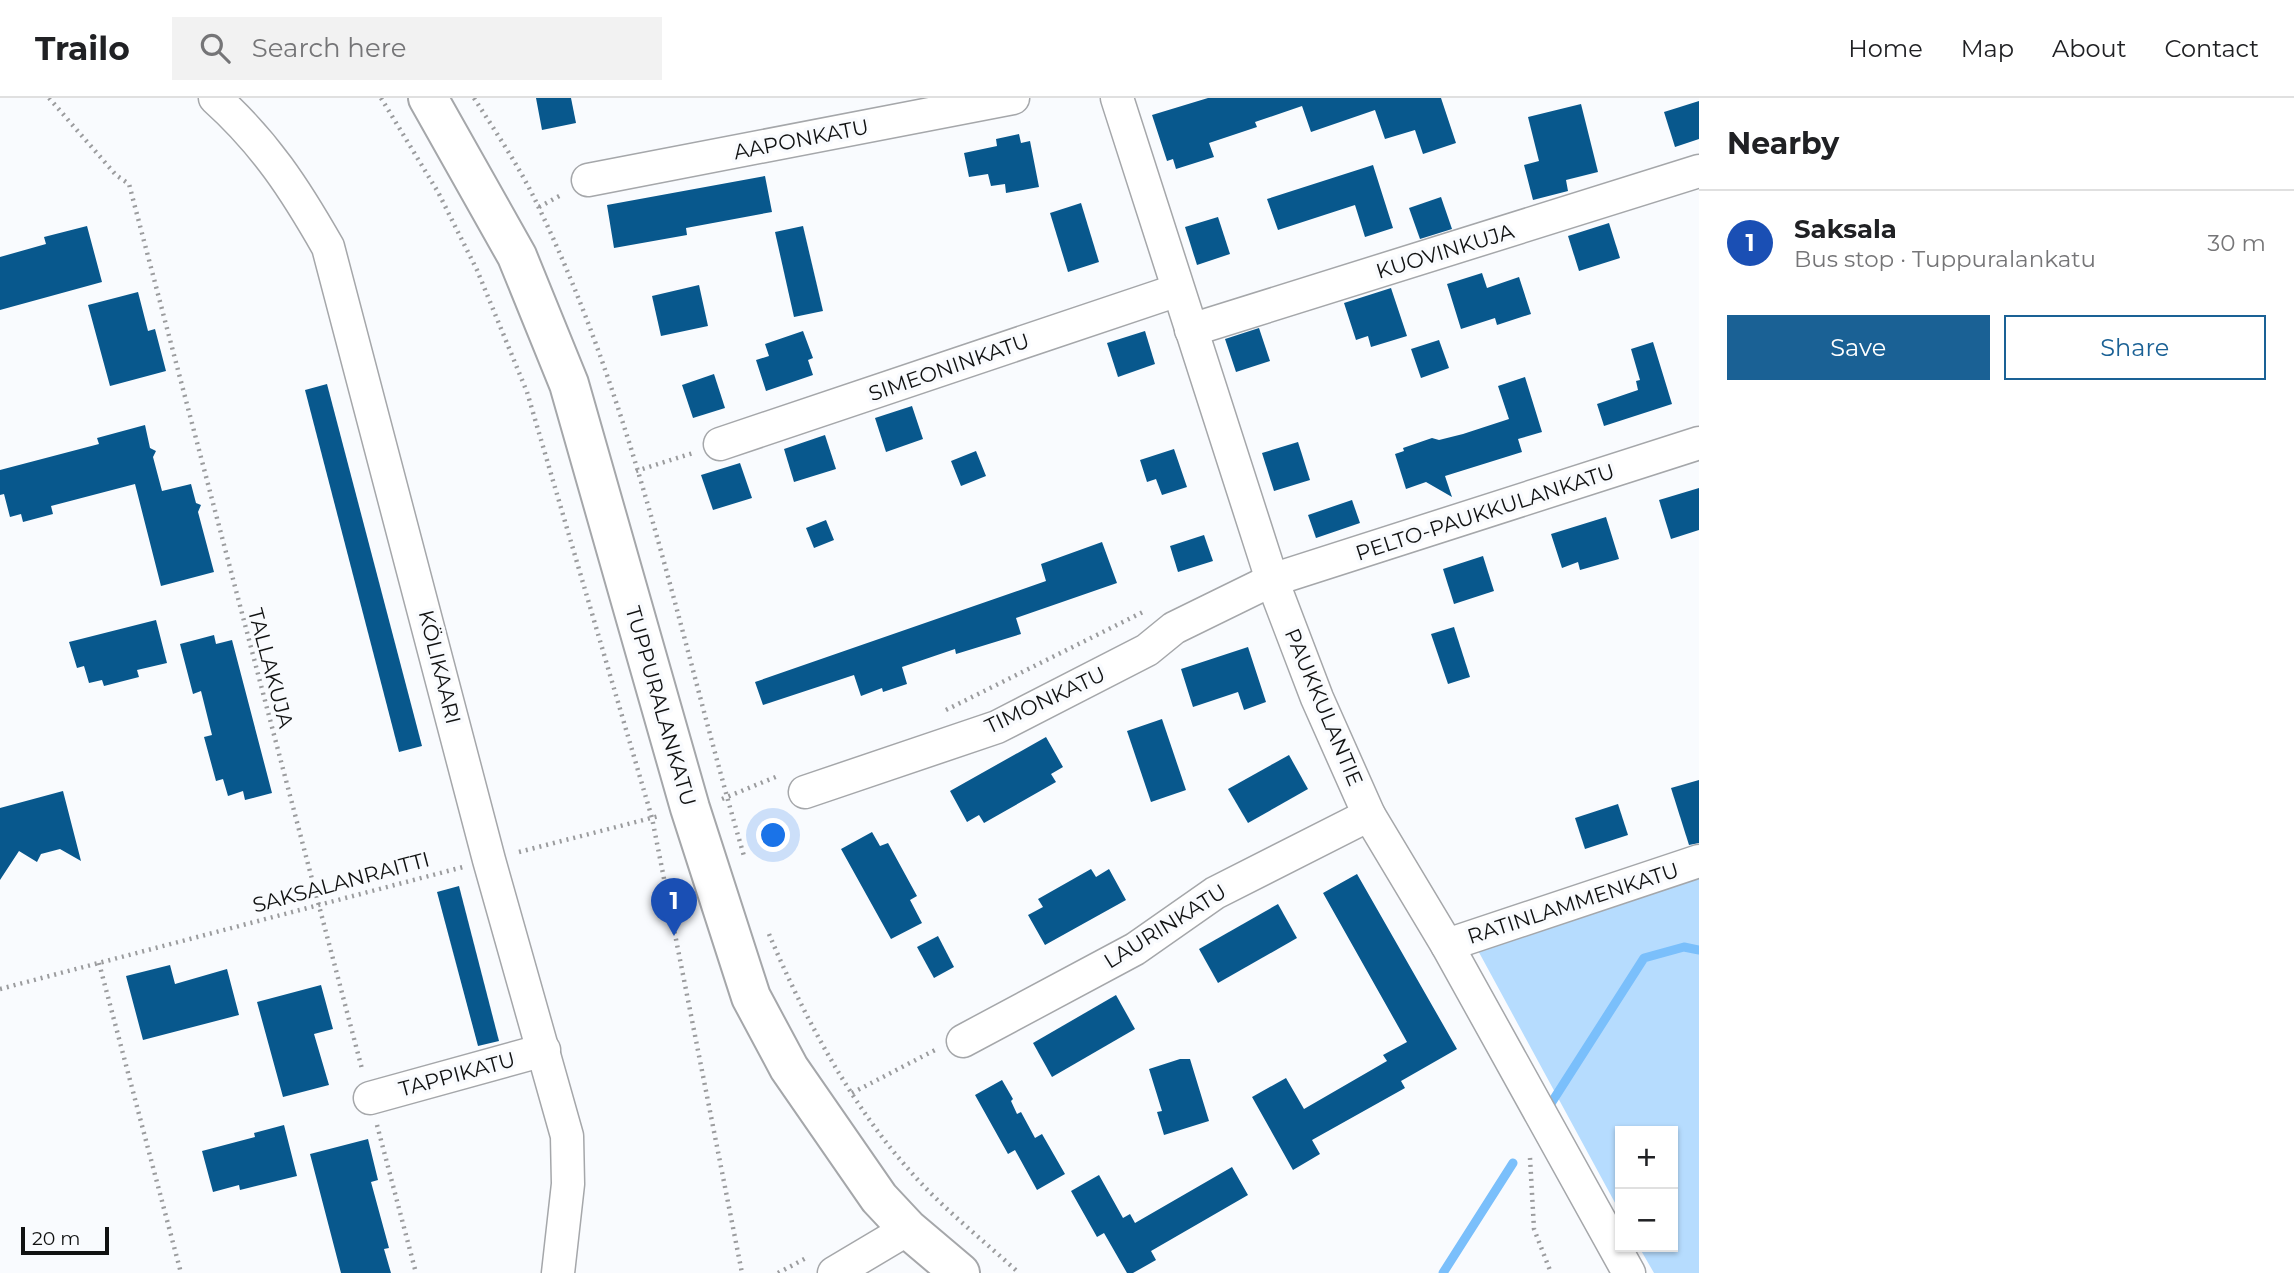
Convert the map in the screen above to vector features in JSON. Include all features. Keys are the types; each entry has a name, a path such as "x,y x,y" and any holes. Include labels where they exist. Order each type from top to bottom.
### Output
{"street":[{"name":"KÖLIKAARI","path":"215,98 251,130 294,186 328,247 489,860 567,1136 568,1184 558,1273"},
{"name":"TUPPURALANKATU","path":"428,98 517,257 569,384 690,808 751,997 789,1068 879,1198 908,1229 960,1273"},
{"name":"AAPONKATU","path":"588,180 1013,98"},
{"name":"PAUKKULANTIE","path":"1125,100 1178,290 1272,580 1317,698 1369,815 1447,945 1629,1273"},
{"name":"KUOVINKUJA","path":"1191,330 1699,171"},
{"name":"SIMEONINKATU","path":"720,444 1178,290"},
{"name":"PELTO-PAUKKULANKATU","path":"1272,580 1699,443"},
{"name":"TIMONKATU","path":"796,782 997,727 1147,650 1174,628 1272,580"},
{"name":"LAURINKATU","path":"964,1041 1135,949 1215,893 1369,815"},
{"name":"RATINLAMMENKATU","path":"1447,945 1699,861"},
{"name":"TAPPIKATU","path":"370,1098 544,1050"},
{"path":"822,1264 908,1229"}],"path":[{"name":"TALLAKUJA","path":"49,98 116,175 129,184 316,904 416,1273"},
{"path":"381,98 438,192 477,270 527,392 652,818 742,1273"},
{"path":"474,98 512,156 539,207 596,343 636,471 746,864"},
{"path":"636,471 720,444"},
{"path":"941,712 1149,609"},
{"name":"SAKSALANRAITTI","path":"0,989 727,797 796,782"},
{"path":"767,929 813,1029 852,1093 910,1171 1019,1273"},
{"path":"99,963 181,1273"},
{"path":"852,1093 925,1053 964,1041"},
{"path":"1535,1106 1530,1145 1534,1229 1551,1273"},
{"path":"879,1198 910,1171"},
{"path":"778,1273 822,1264"}],"shaded area":[{"path":"1699,873 1699,1273 1654,1273 1642,1252 1678,1252 1678,1126 1615,1126 1615,1203 1475,945"}],"building":[{"path":"536,98 571,98 576,123 542,130"},
{"path":"1208,98 1441,98 1456,143 1423,154 1415,130 1385,139 1375,110 1311,132 1302,106 1255,122 1257,127 1209,143 1214,157 1176,169 1173,159 1167,161 1152,115"},
{"path":"1699,101 1699,139 1675,147 1664,112"},
{"path":"1581,104 1598,172 1566,180 1568,191 1533,200 1524,165 1539,161 1528,117"},
{"path":"1019,134 1021,143 1030,141 1039,187 1006,193 1005,184 991,186 988,174 969,177 964,153 997,146 996,139"},
{"path":"1373,165 1393,228 1365,237 1355,205 1278,230 1267,199"},
{"path":"765,176 772,212 686,228 687,235 614,248 607,205"},
{"path":"1441,197 1452,229 1420,239 1409,208"},
{"path":"1081,203 1099,262 1068,272 1050,213"},
{"path":"1218,217 1230,254 1197,265 1185,227"},
{"path":"1609,223 1620,258 1579,271 1568,236"},
{"path":"87,226 102,282 0,310 0,257 46,244 44,237"},
{"path":"803,226 823,311 794,317 775,232"},
{"path":"1482,273 1487,288 1519,277 1531,314 1497,325 1495,318 1461,329 1447,284"},
{"path":"699,285 708,326 661,336 652,296"},
{"path":"1391,288 1407,336 1371,347 1368,336 1356,340 1344,303"},
{"path":"138,292 148,331 155,329 166,371 110,386 88,305"},
{"path":"1259,328 1270,361 1236,372 1225,339"},
{"path":"803,331 813,358 808,360 813,375 766,391 756,360 769,356 765,344"},
{"path":"1145,331 1155,364 1118,377 1107,343"},
{"path":"1439,340 1449,368 1421,378 1411,349"},
{"path":"1653,342 1672,404 1604,426 1597,404 1638,390 1636,381 1640,380 1631,349"},
{"path":"714,374 725,408 693,418 682,385"},
{"path":"1525,377 1542,432 1518,439 1522,452 1445,476 1452,497 1426,482 1406,489 1395,454 1404,451 1403,448 1432,438 1439,440 1509,419 1498,386"},
{"path":"327,384 422,746 399,752 305,390"},
{"path":"912,406 923,439 886,452 875,418"},
{"path":"145,425 150,448 156,451 153,457 162,491 191,484 196,503 201,505 198,512 214,572 161,586 135,484 51,506 53,514 23,522 21,514 10,517 4,494 0,495 0,470 99,444 97,438"},
{"path":"825,435 836,469 794,482 784,449"},
{"path":"1298,442 1310,480 1274,491 1262,453"},
{"path":"1174,449 1187,487 1162,495 1156,479 1147,482 1140,460"},
{"path":"976,451 986,476 961,486 951,461"},
{"path":"740,463 752,498 713,510 701,475"},
{"path":"1699,488 1699,530 1671,539 1659,500"},
{"path":"1352,500 1360,523 1316,538 1308,515"},
{"path":"1606,517 1619,559 1580,570 1578,562 1562,568 1551,534"},
{"path":"826,520 834,540 814,548 806,528"},
{"path":"1204,535 1213,561 1178,572 1170,546"},
{"path":"1102,542 1117,583 1016,618 1021,634 956,654 955,649 902,667 907,684 883,692 882,688 861,696 854,675 763,705 755,682 1046,581 1041,564"},
{"path":"1483,556 1494,591 1454,604 1443,569"},
{"path":"156,620 167,663 137,670 139,677 104,686 102,680 89,683 84,666 77,668 69,642"},
{"path":"1454,627 1470,677 1448,684 1431,634"},
{"path":"214,635 216,644 232,640 272,793 245,800 243,791 228,796 223,779 216,781 204,737 212,735 201,691 193,694 180,644"},
{"path":"1248,647 1266,702 1244,710 1238,692 1193,707 1181,669"},
{"path":"1162,719 1186,790 1151,802 1127,731"},
{"path":"1046,737 1063,767 1051,774 1056,782 984,823 979,815 967,822 950,791"},
{"path":"1289,755 1308,789 1248,823 1228,789"},
{"path":"1699,780 1699,843 1689,845 1671,788"},
{"path":"63,791 81,861 60,849 41,854 37,862 19,851 0,880 0,808"},
{"path":"1618,804 1628,835 1585,849 1575,818"},
{"path":"872,832 880,846 888,843 917,896 910,900 922,923 891,939 841,849"},
{"path":"1091,869 1096,877 1109,869 1126,900 1045,945 1028,915 1043,907 1038,899"},
{"path":"1357,874 1457,1049 1401,1081 1405,1088 1312,1140 1320,1154 1293,1170 1252,1097 1286,1078 1304,1109 1387,1061 1383,1055 1407,1042 1323,893"},
{"path":"459,886 499,1041 478,1046 437,892"},
{"path":"1278,904 1297,938 1218,983 1199,949"},
{"path":"938,936 954,967 934,978 917,947"},
{"path":"170,965 175,984 227,969 239,1015 143,1040 126,976"},
{"path":"321,985 333,1029 314,1034 329,1085 283,1097 257,1002"},
{"path":"1116,995 1135,1029 1052,1077 1033,1043"},
{"path":"1180,1059 1190,1059 1209,1121 1164,1135 1157,1112 1162,1111 1149,1069"},
{"path":"1002,1080 1013,1099 1011,1101 1017,1114 1021,1112 1035,1138 1042,1134 1065,1174 1037,1190 1015,1150 1008,1154 975,1095"},
{"path":"284,1125 297,1176 240,1190 239,1185 213,1192 202,1151 255,1137 254,1133"},
{"path":"368,1139 378,1180 371,1182 389,1248 384,1249 391,1273 341,1273 310,1154"},
{"path":"1232,1167 1248,1195 1151,1251 1156,1260 1133,1273 1127,1273 1104,1233 1097,1237 1071,1191 1099,1175 1123,1218 1130,1214 1135,1223"}],"waterway":[{"path":"1550,1105 1644,958 1684,947 1699,950"},
{"path":"1443,1273 1513,1163"}],"place":[{"name":"Saksala","path":"674,936"}]}
